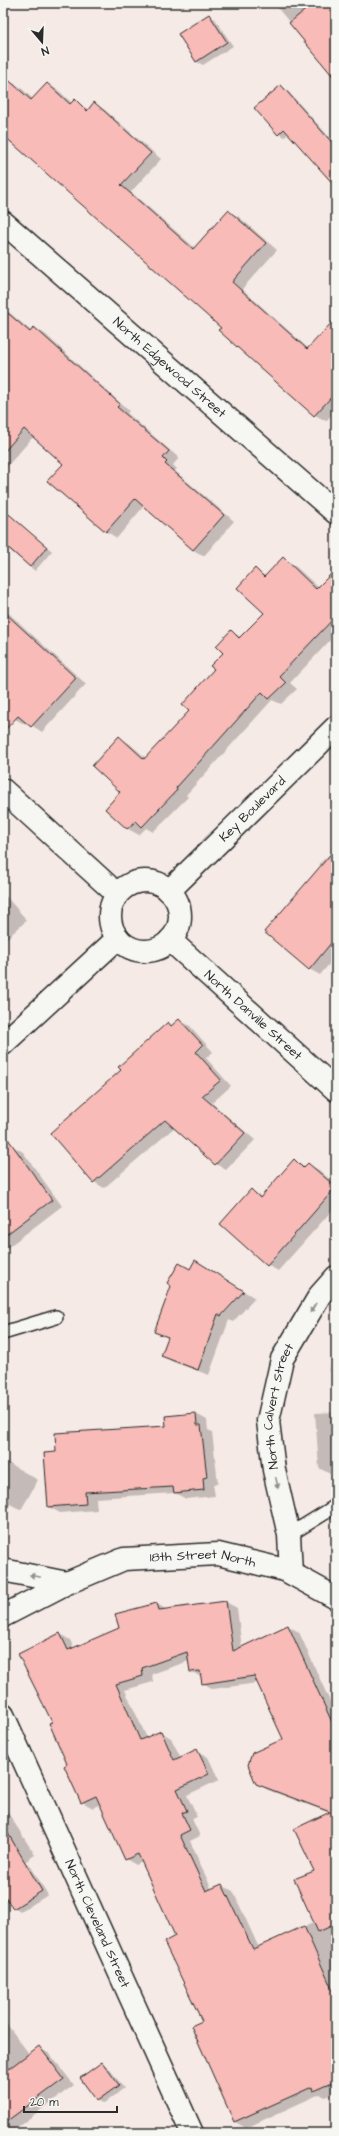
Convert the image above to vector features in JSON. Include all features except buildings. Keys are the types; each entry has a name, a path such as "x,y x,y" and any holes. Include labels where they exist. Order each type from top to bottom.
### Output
{"street":[{"name":"North Edgewood Street","path":"3,222 336,513"},
{"name":"Key Boulevard","path":"169,891 336,727"},
{"path":"3,790 117,894"},
{"path":"141,881 157,883 169,891 174,897 180,911 178,927 170,940 158,948 143,951 129,947 113,932 110,917 112,903 117,894 127,886 141,881"},
{"path":"3,1044 118,938"},
{"name":"North Danville Street","path":"170,940 336,1090"},
{"name":"North Calvert Street","path":"291,1573 289,1535 274,1470 268,1421 282,1360 320,1295 336,1277"},
{"name":"18th Street North","path":"3,1616 67,1583 124,1559 218,1554 285,1570 334,1601"},
{"path":"3,1570 67,1583"},
{"name":"North Cleveland Street","path":"3,1715 192,2133"}],"lane":[{"path":"3,1334 56,1317"},
{"path":"289,1535 336,1506"}]}
